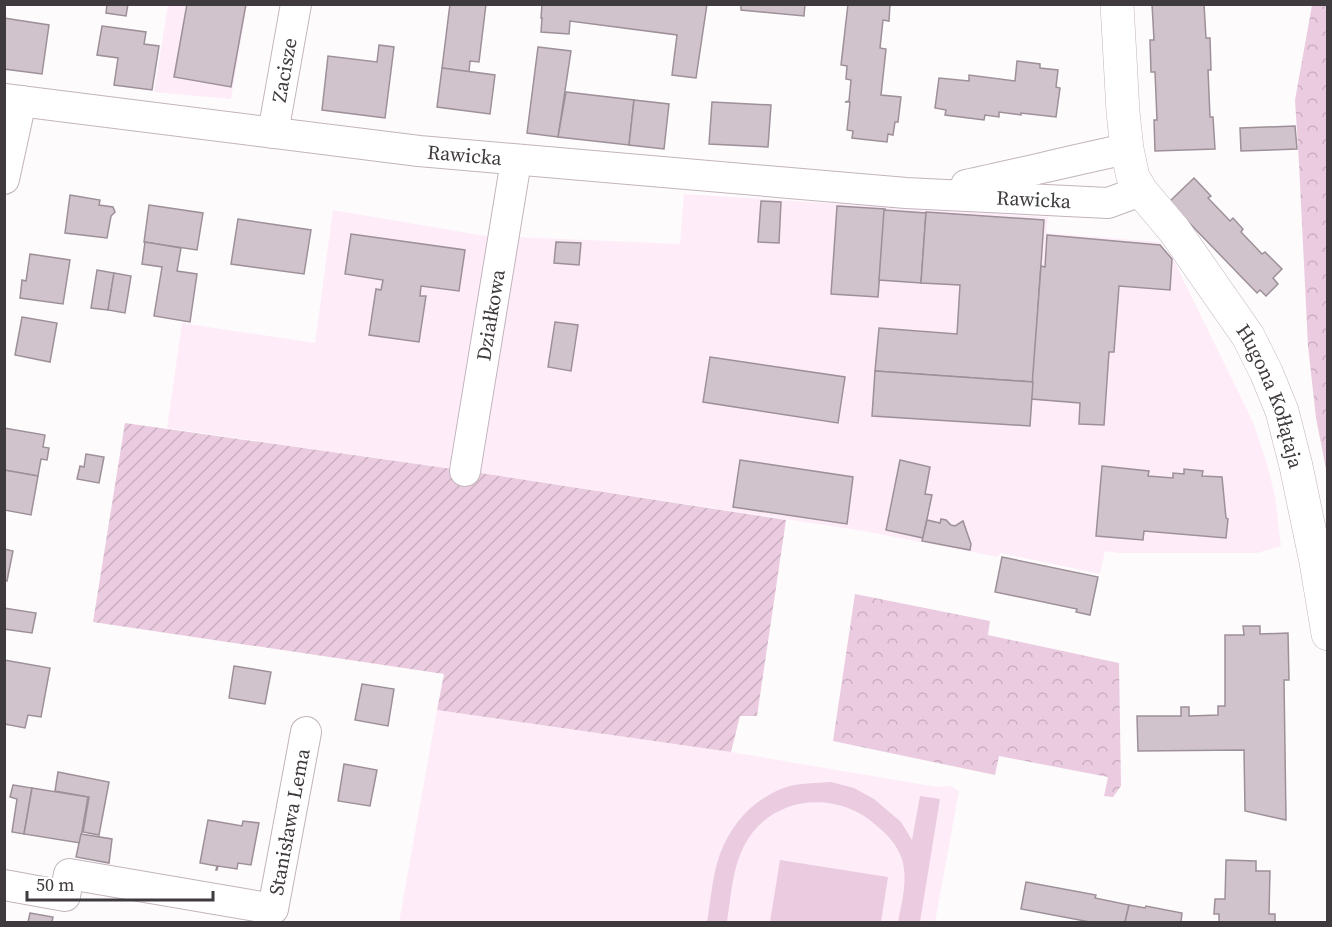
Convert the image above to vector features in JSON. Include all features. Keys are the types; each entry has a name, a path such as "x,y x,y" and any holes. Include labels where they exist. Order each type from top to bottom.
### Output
{"main road":[{"name":"Hugona Kołłątaja","path":"1117,4 1126,149 1133,177 1174,230 1248,336 1266,372 1282,411 1296,466 1325,601 1328,634"}],"street":[{"name":"Zacisze","path":"273,133 296,4"},
{"name":"Rawicka","path":"13,100 419,152 924,194 1108,203 1142,191"},
{"path":"4,180 13,100"},
{"name":"Rawicka","path":"924,194 1126,149"},
{"name":"Działkowa","path":"465,471 516,161"},
{"name":"Stanisława Lema","path":"4,885 65,896 69,874 273,909 306,732"}],"shaded area":[{"path":"168,5 247,5 231,99 154,92"},
{"path":"684,194 1048,217 1046,233 1159,242 1173,259 1253,422 1275,496 1281,546 1257,553 1118,553 1105,551 1100,574 1000,553 998,557 864,531 474,472 516,237 680,244"},
{"path":"333,210 491,237 455,469 167,428 182,323 315,343"},
{"path":"437,710 731,752 937,787 951,786 959,791 935,922 399,922"}],"green space":[{"path":"1312,5 1328,5 1327,474 1316,418 1308,346 1295,100"},
{"path":"125,423 474,472 786,520 757,716 740,716 731,752 437,710 444,674 93,622"},
{"path":"855,594 990,621 988,635 1119,663 1121,786 1113,797 1104,796 1108,777 999,756 995,775 833,741"},
{"path":"831,782 854,788 874,799 901,822 912,840 920,796 940,799 920,922 898,922 904,890 904,867 898,849 881,829 861,814 843,806 805,803 770,816 756,829 744,846 737,864 727,922 707,922 717,862 725,842 738,821 756,803 778,790 795,785"},
{"path":"780,860 888,877 881,922 770,922"}],"building":[{"path":"107,4 128,4 126,16 106,13"},
{"path":"187,4 246,4 231,87 174,77"},
{"path":"450,4 486,4 479,62 470,61 469,72 442,68"},
{"path":"542,4 707,4 696,78 672,75 677,35 570,21 569,34 541,32"},
{"path":"741,4 805,4 804,16 741,10"},
{"path":"848,4 890,4 889,21 883,20 880,48 886,49 881,95 901,97 898,122 895,122 893,135 888,134 887,142 852,138 853,131 847,130 850,102 845,102 849,101 851,80 846,79 847,66 841,65"},
{"path":"1152,4 1204,4 1206,38 1210,38 1211,70 1208,70 1210,117 1213,117 1215,149 1155,151 1154,120 1157,120 1155,72 1151,72 1150,40 1154,40"},
{"path":"4,18 49,25 42,74 4,69"},
{"path":"102,26 146,32 144,44 159,46 152,90 114,85 118,58 97,55"},
{"path":"379,45 394,47 385,118 322,110 328,56 377,62"},
{"path":"538,47 571,51 558,137 527,133"},
{"path":"1017,61 1040,64 1040,68 1058,70 1056,87 1060,88 1056,117 999,112 999,117 985,115 984,120 945,115 946,110 935,108 939,78 969,81 969,75 1015,81"},
{"path":"442,68 495,75 490,114 437,107"},
{"path":"566,92 634,100 629,145 558,137"},
{"path":"634,100 669,104 664,149 629,145"},
{"path":"712,102 771,105 768,147 709,144"},
{"path":"1295,126 1297,149 1241,151 1240,128"},
{"path":"1194,178 1211,196 1208,198 1230,221 1233,218 1243,229 1241,232 1262,254 1265,252 1282,269 1273,278 1278,284 1266,296 1260,290 1257,293 1169,202"},
{"path":"70,195 100,200 99,205 113,207 115,212 111,216 107,238 65,233"},
{"path":"761,201 781,202 779,243 758,242"},
{"path":"149,205 203,213 197,250 144,242"},
{"path":"837,206 885,209 878,297 831,294"},
{"path":"884,210 926,213 921,283 879,280"},
{"path":"926,212 1044,220 1033,382 875,371 879,328 957,334 960,285 921,283"},
{"path":"238,219 311,230 304,274 231,264"},
{"path":"351,234 465,250 459,291 421,286 420,296 426,296 419,342 369,335 376,289 381,290 383,280 345,274"},
{"path":"1047,235 1160,245 1172,259 1170,290 1119,286 1114,352 1109,352 1104,425 1079,424 1080,403 1031,399 1041,266 1045,267"},
{"path":"145,242 181,248 177,271 197,274 190,322 154,316 162,267 142,264"},
{"path":"556,242 581,243 579,265 554,263"},
{"path":"30,254 70,260 63,304 20,298 22,280 26,281"},
{"path":"97,270 114,273 108,310 91,308"},
{"path":"114,273 131,276 125,313 108,310"},
{"path":"22,317 57,323 50,362 15,355"},
{"path":"555,322 578,325 571,371 548,367"},
{"path":"710,357 845,377 838,423 703,402"},
{"path":"875,371 1033,382 1030,426 872,416"},
{"path":"4,428 45,435 43,447 49,448 47,460 41,459 38,476 4,470"},
{"path":"86,454 104,457 99,483 77,479 80,466 84,467"},
{"path":"740,460 853,477 847,524 733,507"},
{"path":"900,460 930,467 925,494 932,495 923,538 886,530"},
{"path":"1102,466 1149,471 1148,476 1173,478 1173,473 1184,474 1184,469 1203,471 1202,476 1222,477 1226,518 1228,519 1226,538 1144,531 1143,540 1096,536"},
{"path":"4,470 38,476 31,515 4,510"},
{"path":"941,519 955,526 963,521 971,544 970,550 922,541 927,520 940,523"},
{"path":"4,549 13,551 7,581 4,581"},
{"path":"1002,557 1098,577 1090,615 1076,612 1077,609 995,592"},
{"path":"4,608 36,613 32,633 4,629"},
{"path":"1243,626 1260,626 1260,634 1288,633 1289,680 1284,680 1286,820 1245,811 1244,750 1138,751 1137,716 1181,716 1181,707 1189,707 1189,716 1218,715 1218,706 1225,706 1225,635 1244,635"},
{"path":"4,660 50,668 41,717 28,715 25,728 4,724"},
{"path":"234,666 271,672 265,704 229,698"},
{"path":"362,684 394,689 388,726 355,720"},
{"path":"344,764 377,770 370,806 338,801"},
{"path":"58,772 109,782 99,835 83,832 89,797 55,791"},
{"path":"13,785 32,788 24,834 12,832 17,799 10,797"},
{"path":"32,788 88,797 80,843 24,834"},
{"path":"208,820 242,826 243,821 259,823 251,865 238,863 237,869 218,866 216,870 217,866 200,863"},
{"path":"81,834 112,839 109,863 76,857"},
{"path":"1226,860 1256,861 1256,871 1270,871 1269,914 1275,914 1275,922 1219,922 1219,914 1214,914 1215,899 1225,899"},
{"path":"1026,882 1096,895 1095,898 1129,905 1125,922 1090,922 1021,909"},
{"path":"1129,905 1182,913 1181,922 1125,922"},
{"path":"30,913 53,917 52,922 28,922"}]}
